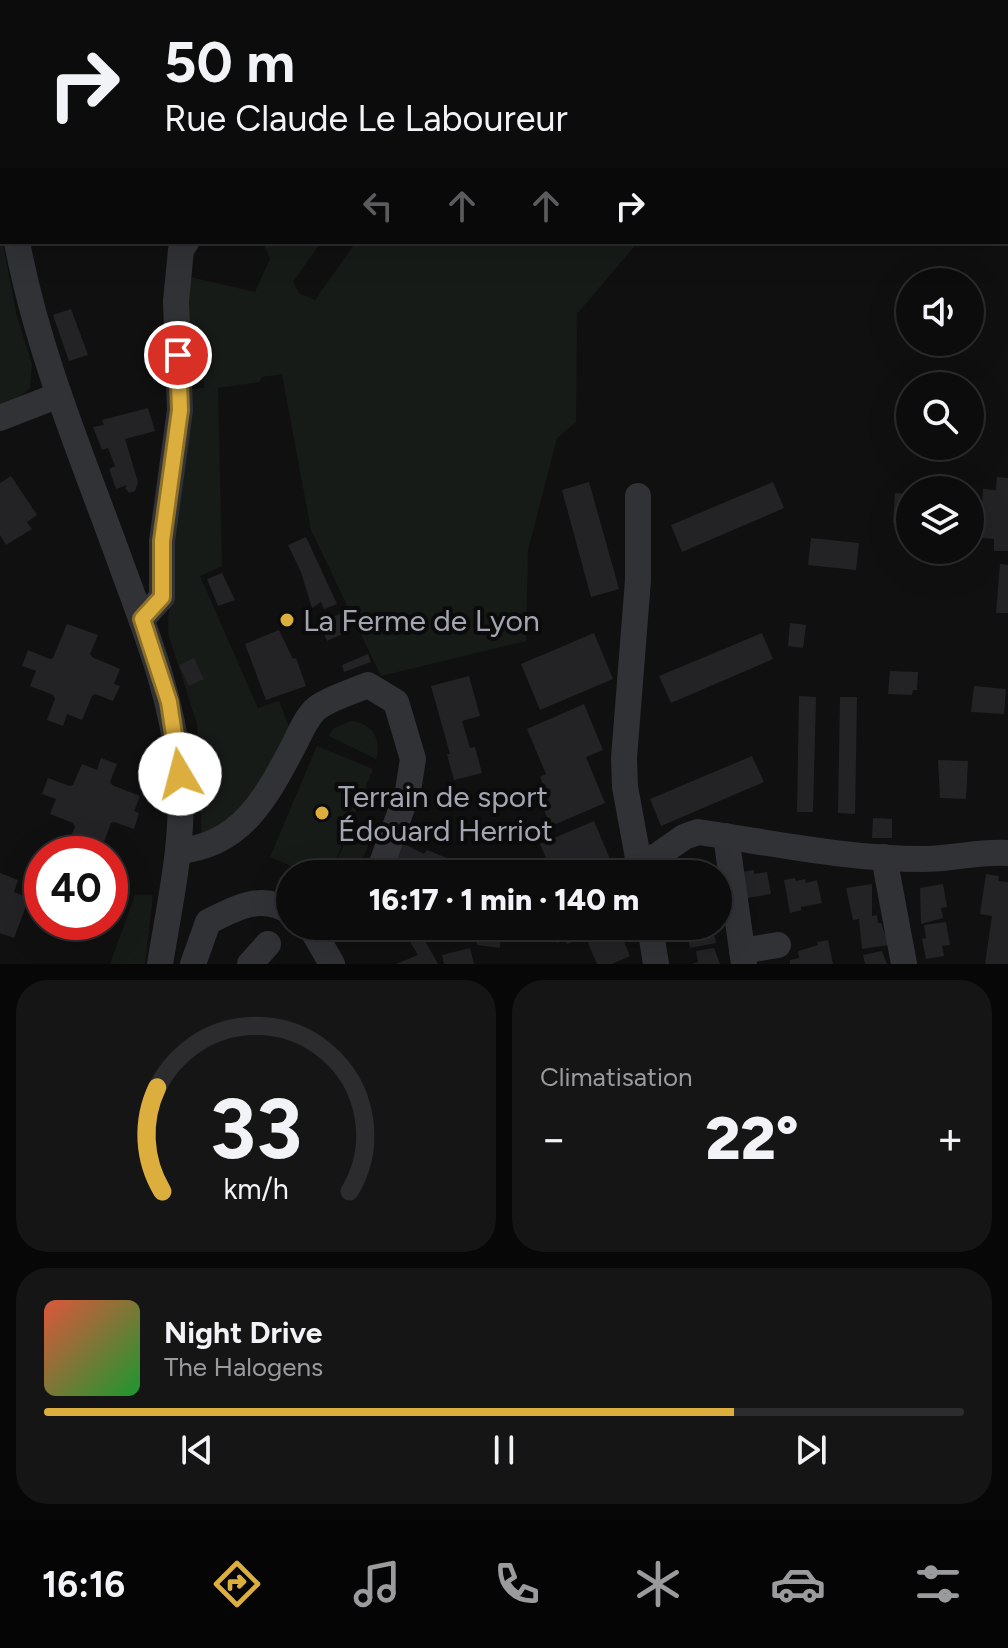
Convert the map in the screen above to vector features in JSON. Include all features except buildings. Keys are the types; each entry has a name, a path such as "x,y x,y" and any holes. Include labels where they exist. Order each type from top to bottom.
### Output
{"street":[{"path":"17,244 27,297 59,395 142,619 169,702 180,774 178,851 160,964"},
{"path":"142,619 162,597 162,541 180,410 176,301 181,250 185,244"},
{"path":"0,418 59,395"},
{"path":"638,496 638,580 624,758 625,787 638,860"},
{"path":"178,851 196,849 224,839 251,816 317,708 368,685 396,702 413,759 408,791 383,860"},
{"path":"651,860 684,837 698,832 786,847 884,857 926,859 987,852 1008,853"},
{"path":"726,836 743,958 778,945"},
{"path":"884,857 904,964"},
{"path":"193,964 208,922 233,909 258,903 276,904"},
{"path":"318,940 332,964"},
{"path":"652,940 656,964"},
{"path":"250,964 268,944"}],"shaded area":[{"path":"0,244 3,244 17,317 32,364 30,388 16,400 0,405"},
{"path":"264,244 320,244 293,282 299,293 315,300 355,244 636,244 577,314 576,422 557,438 528,550 526,641 381,676 311,530 282,374 262,377 259,382 218,388 222,566 200,576 258,708 279,701 290,729 246,811 202,840 197,724 168,633 171,551 185,389 204,388 204,352 184,353 186,276 255,292 270,259"},
{"path":"351,721 365,725 374,733 378,745 376,759 329,736 334,728"},
{"name":"Terrain de sport Édouard Herriot","path":"317,746 373,769 336,860 277,860 270,857"},
{"path":"352,826 373,835 362,860 337,860"},
{"path":"135,895 153,895 145,964 110,964 119,940 128,940 128,914"}],"place":[{"name":"La Ferme de Lyon","path":"287,620"},
{"name":"Terrain de sport Édouard Herriot","path":"322,813"}],"route":[{"path":"178,355 180,410 162,541 162,597 142,619 169,702 180,774"}]}
